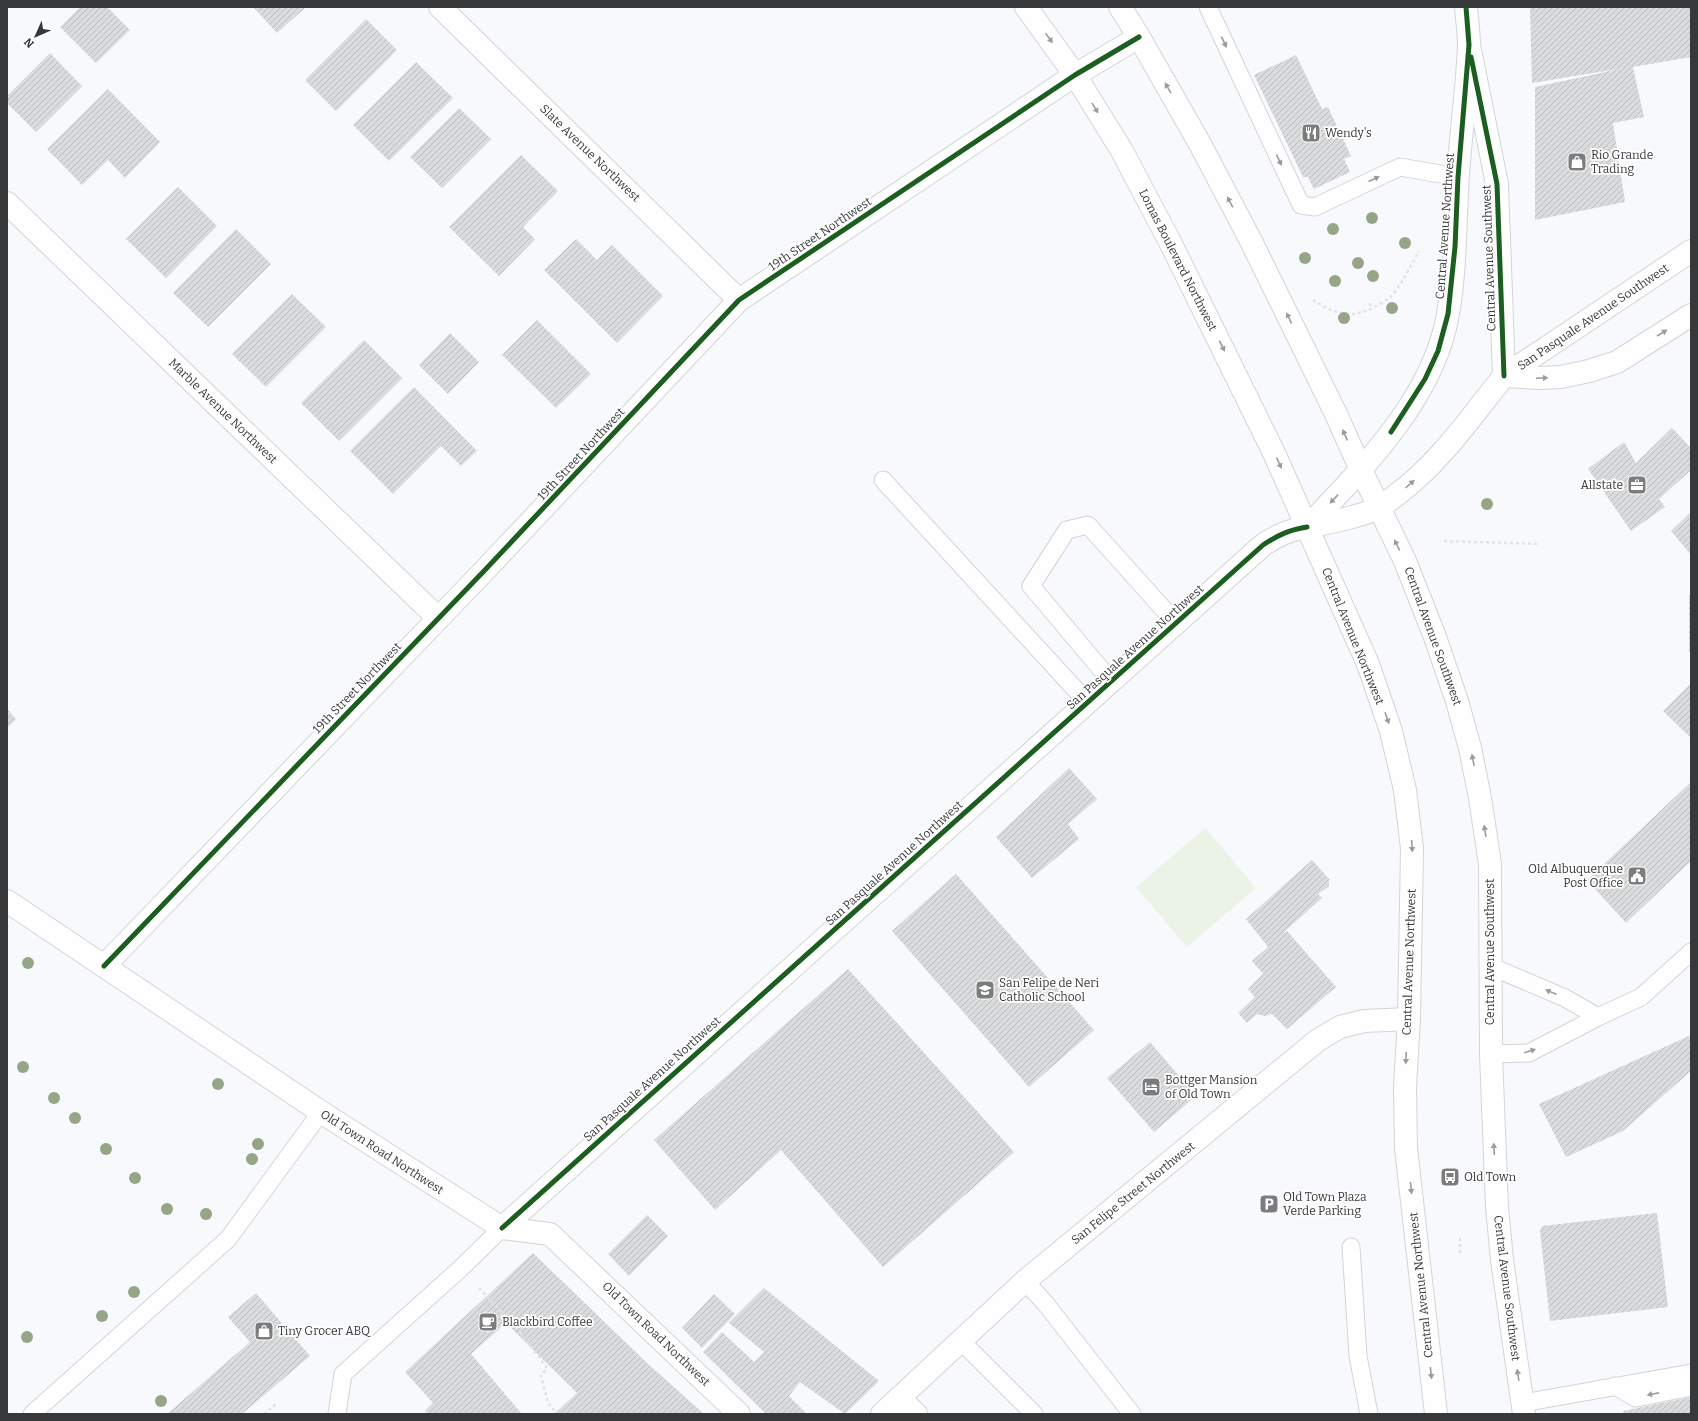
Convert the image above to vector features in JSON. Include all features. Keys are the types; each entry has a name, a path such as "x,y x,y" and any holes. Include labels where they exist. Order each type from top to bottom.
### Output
{"street":[{"name":"Slate Avenue Northwest","path":"440,7 739,300"},
{"name":"Lomas Boulevard Northwest","path":"1026,7 1075,75 1122,151 1171,244 1269,440 1307,527"},
{"path":"1120,7 1139,37 1200,144 1252,243 1336,414 1379,508"},
{"name":"Central Avenue Northwest","path":"1436,1414 1406,1148 1405,1087 1409,1019 1412,848 1405,790 1391,731 1368,664 1307,527 1361,470 1391,432 1425,379 1438,352 1448,314 1455,247 1458,178 1469,45 1466,7"},
{"name":"19th Street Northwest","path":"104,966 438,618 739,300 1075,75 1139,37"},
{"name":"Central Avenue Southwest","path":"1469,45 1497,184 1504,376"},
{"name":"Marble Avenue Northwest","path":"7,203 438,618"},
{"name":"San Pasquale Avenue Southwest","path":"1504,376 1691,251"},
{"name":"San Pasquale Avenue Southwest","path":"1504,376 1547,378 1561,377 1589,371 1617,362 1689,320"},
{"path":"1307,527 1346,519 1379,508 1405,489 1430,466 1504,376"},
{"name":"Central Avenue Southwest","path":"1379,508 1405,561 1435,637 1457,700 1470,748 1482,806 1490,864 1491,1054 1494,1137 1502,1260 1524,1408"},
{"name":"San Pasquale Avenue Northwest","path":"502,1228 1263,545 1279,535 1307,527"},
{"name":"Old Town Road Northwest","path":"7,901 321,1112 502,1228 550,1234 740,1414"},
{"name":"San Felipe Street Northwest","path":"882,1414 1025,1281 1318,1040 1340,1027 1364,1021 1409,1019"},
{"path":"899,1398 916,1414"}],"lane":[{"path":"1208,7 1301,206 1315,207 1400,167 1458,178"},
{"path":"883,480 1088,702"},
{"path":"1111,681 1031,586 1067,530 1088,525 1176,623"},
{"path":"1491,1054 1529,1053 1598,1017 1641,997 1691,952"},
{"path":"1490,966 1565,998 1598,1017"},
{"path":"32,1414 228,1239 321,1112"},
{"path":"337,1414 343,1374 460,1269 502,1228"},
{"path":"1351,1247 1358,1356 1369,1414"},
{"path":"1025,1281 1045,1303 1132,1414"},
{"path":"960,1340 1034,1414"},
{"path":"1524,1408 1615,1386 1691,1373"},
{"path":"1615,1386 1636,1398 1691,1387"}],"path":[{"path":"1313,300 1327,309 1343,314 1356,315 1370,310 1393,295 1419,250"},
{"path":"1370,303 1370,310"},
{"path":"1444,541 1540,544"},
{"path":"1460,1238 1460,1256"},
{"path":"460,1269 516,1327 547,1368 541,1376 548,1403 557,1414"},
{"path":"264,1414 277,1403"}],"shaded area":[{"path":"1205,828 1256,888 1187,947 1136,887"}],"building":[{"path":"80,7 107,7 130,30 96,63 60,27"},
{"path":"253,7 306,7 277,33"},
{"path":"1530,7 1691,7 1691,57 1633,67 1644,117 1613,123 1625,202 1535,220 1535,87 1624,68 1532,83"},
{"path":"366,19 397,50 336,111 305,80"},
{"path":"50,53 82,86 36,132 7,103 7,96"},
{"name":"Wendy's","path":"1296,55 1322,109 1328,107 1351,156 1344,159 1350,172 1314,189 1308,177 1303,177 1254,75"},
{"path":"416,62 453,98 389,161 353,125"},
{"path":"108,89 160,142 125,178 108,160 82,185 47,149"},
{"path":"459,108 491,139 442,188 410,157"},
{"path":"521,155 558,191 523,227 535,239 499,276 449,227"},
{"path":"178,187 217,226 166,278 126,239"},
{"path":"236,229 271,264 208,327 173,293"},
{"path":"576,239 597,260 612,245 663,296 617,343 544,270"},
{"path":"292,294 326,327 266,387 232,354"},
{"path":"537,320 591,374 556,408 502,355"},
{"path":"450,333 479,362 448,394 419,365"},
{"path":"364,340 402,378 339,441 301,403"},
{"path":"414,387 477,451 461,466 441,446 393,494 350,451"},
{"name":"Allstate","path":"1672,428 1691,448 1691,470 1659,499 1665,507 1631,531 1588,469 1624,442 1636,463"},
{"path":"1691,512 1691,555 1671,531"},
{"path":"1689,595 1691,595 1691,652 1689,652"},
{"path":"1691,683 1691,738 1663,711"},
{"path":"7,709 16,719 7,728"},
{"path":"1069,768 1097,799 1068,824 1079,839 1032,878 996,837"},
{"path":"1691,782 1691,861 1626,923 1587,880"},
{"path":"1312,860 1329,879 1329,886 1318,894 1322,898 1283,933 1287,931 1336,987 1287,1029 1272,1014 1265,1016 1257,1014 1247,1023 1238,1013 1255,997 1248,989 1263,974 1252,961 1268,947 1246,919"},
{"path":"956,874 1094,1030 1029,1087 892,931"},
{"path":"848,969 1014,1152 883,1267 781,1150 715,1210 654,1140"},
{"path":"1691,1035 1691,1071 1623,1131 1566,1157 1539,1104"},
{"name":"Bottger Mansion of Old Town","path":"1150,1042 1196,1096 1154,1132 1107,1078"},
{"path":"1657,1213 1668,1307 1550,1321 1540,1231 1542,1226"},
{"path":"647,1215 668,1236 629,1276 608,1254"},
{"path":"533,1253 647,1363 704,1414 554,1414 577,1393 506,1323 471,1354 522,1414 428,1414 425,1411 433,1403 405,1372"},
{"path":"764,1288 879,1381 845,1414 800,1382 789,1396 807,1414 766,1414 703,1352 722,1332 754,1362 764,1352 729,1323"},
{"path":"256,1293 310,1356 242,1414 167,1414 250,1342 228,1317"},
{"path":"714,1294 735,1314 702,1348 682,1328"},
{"path":"1691,1397 1691,1414 1624,1414 1623,1411"}],"cycle path":[{"path":"1391,432 1425,379 1438,351 1448,314 1455,247 1458,177 1469,45 1466,7"},
{"path":"104,966 484,571 739,300 1075,75 1139,37"},
{"path":"1471,57 1497,184 1504,376"},
{"path":"502,1228 1263,545 1284,533 1307,527"}],"place":[{"name":"Wendy's","path":"1311,133"},
{"name":"Rio Grande Trading","path":"1577,162"},
{"name":"Allstate","path":"1637,485"},
{"name":"Old Albuquerque Post Office","path":"1637,876"},
{"name":"San Felipe de Neri Catholic School","path":"985,990"},
{"name":"Bottger Mansion of Old Town","path":"1151,1087"},
{"name":"Old Town","path":"1450,1177"},
{"name":"Old Town Plaza Verde Parking","path":"1269,1204"},
{"name":"Blackbird Coffee","path":"488,1322"},
{"name":"Tiny Grocer ABQ","path":"264,1331"}]}
